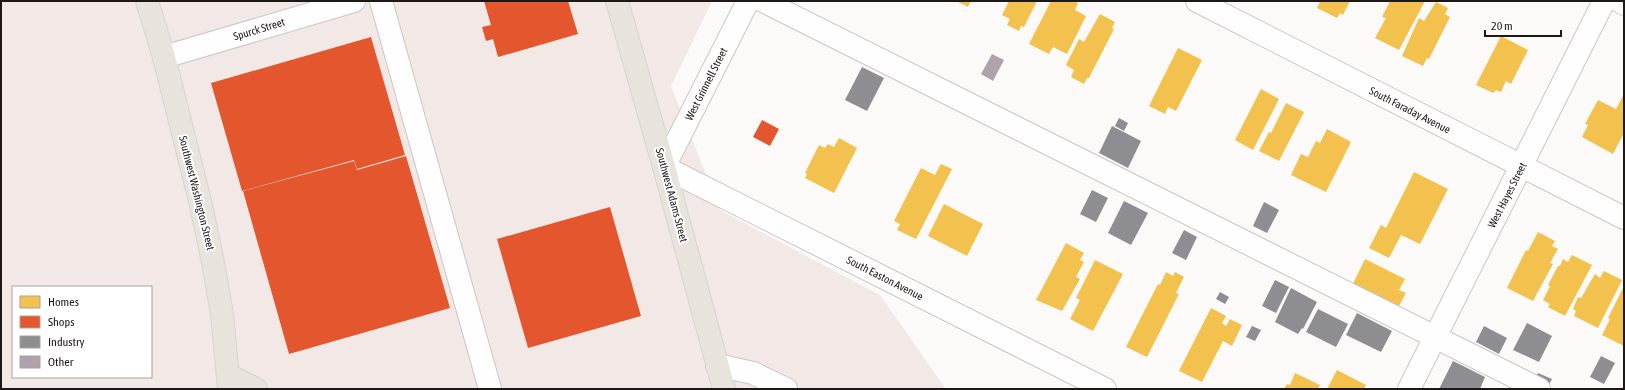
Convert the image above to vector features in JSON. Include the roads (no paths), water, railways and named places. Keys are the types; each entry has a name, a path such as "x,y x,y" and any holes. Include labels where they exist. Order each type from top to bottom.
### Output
{"main road":[{"name":"Southwest Washington Street","path":"147,1 164,58 200,201 212,257 222,314 228,382"},
{"name":"Southwest Adams Street","path":"617,1 724,389"},
{"path":"228,382 256,389"}],"street":[{"name":"Spurck Street","path":"164,58 354,1"},
{"path":"381,1 490,389"},
{"name":"West Grinnell Street","path":"664,167 748,1"},
{"path":"763,1 1539,389"},
{"name":"South Faraday Avenue","path":"1197,1 1624,218"},
{"name":"West Hayes Street","path":"1409,389 1604,1"},
{"path":"1619,1 1624,4"},
{"name":"South Easton Avenue","path":"664,167 1105,389"},
{"path":"717,365 753,373 786,389"}]}
